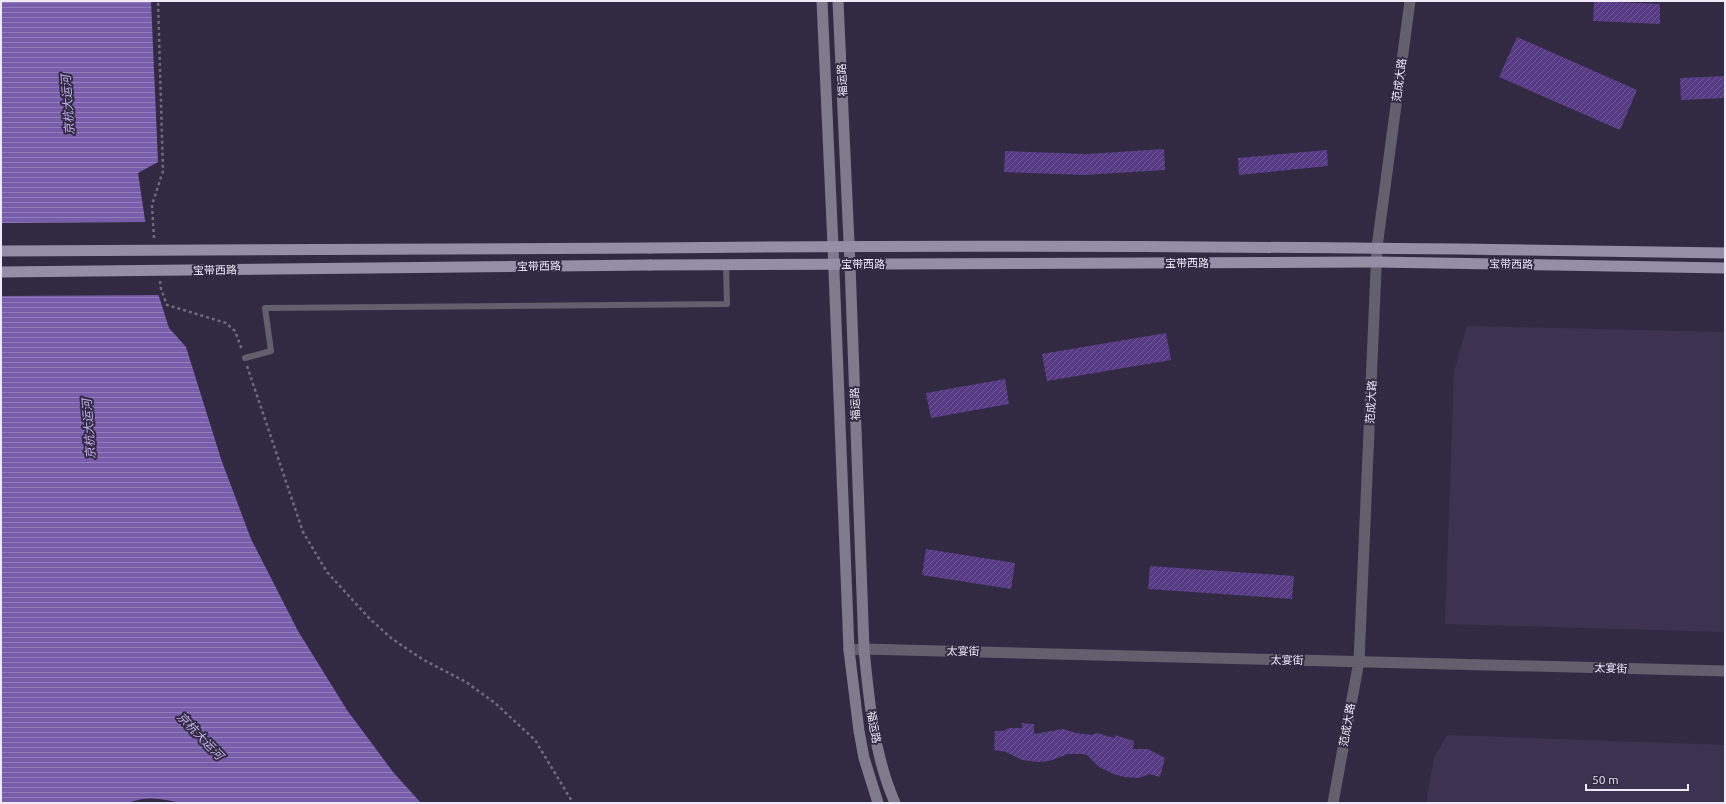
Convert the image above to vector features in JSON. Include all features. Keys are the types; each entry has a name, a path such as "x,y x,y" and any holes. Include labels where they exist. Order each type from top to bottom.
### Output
{"main road":[{"name":"福运路","path":"822,1 849,650 859,731 864,758 878,803"},
{"name":"福运路","path":"838,1 850,264 864,649 870,703 878,748 885,776 895,803"},
{"name":"宝带西路","path":"1,251 849,246 1377,247 1725,252"},
{"name":"宝带西路","path":"1,272 650,265 1377,262 1725,268"}],"street":[{"name":"范成大路","path":"1332,803 1359,662 1377,247 1410,1"},
{"name":"太宴街","path":"849,650 864,649 1725,671"}],"lane":[{"path":"245,358 271,351 265,308 727,304 726,265"}],"path":[{"path":"155,244 152,205 163,171 158,1"},
{"path":"159,274 161,288 167,305 226,323 235,331 303,532 327,572 369,618 391,638 422,659 466,682 495,703 535,740 573,803"}],"shaded area":[{"path":"1467,326 1725,332 1725,632 1445,624 1454,372"},
{"path":"1447,735 1725,745 1725,803 1426,803 1434,758"}],"water":[{"name":"京杭大运河","path":"1,1 151,1 158,162 138,173 154,281 169,328 186,347 221,459 251,539 298,631 347,710 393,772 421,803 182,803 148,798 128,803 1,803"}],"pier":[{"path":"147,222 156,281 161,295 1,296 1,223"}],"building":[{"path":"1594,1 1660,4 1660,24 1593,21"},
{"path":"1517,37 1637,90 1620,130 1499,77"},
{"path":"1725,76 1725,98 1681,100 1680,78"},
{"path":"1164,149 1165,170 1084,175 1004,172 1005,151 1087,154"},
{"path":"1327,150 1328,166 1239,175 1238,158"},
{"path":"1166,333 1171,360 1047,381 1042,354"},
{"path":"1005,379 1009,404 931,418 926,393"},
{"path":"926,549 1015,563 1011,589 922,575"},
{"path":"1150,566 1294,576 1292,599 1148,589"},
{"path":"1022,723 1034,724 1034,734 1063,729 1076,733 1092,735 1097,733 1115,738 1115,735 1134,741 1133,749 1148,749 1165,758 1160,777 1149,774 1139,778 1113,774 1098,766 1087,755 1082,754 1068,754 1049,761 1038,762 1022,760 1006,752 994,750 995,731 1003,731 1009,728 1022,728"}]}
